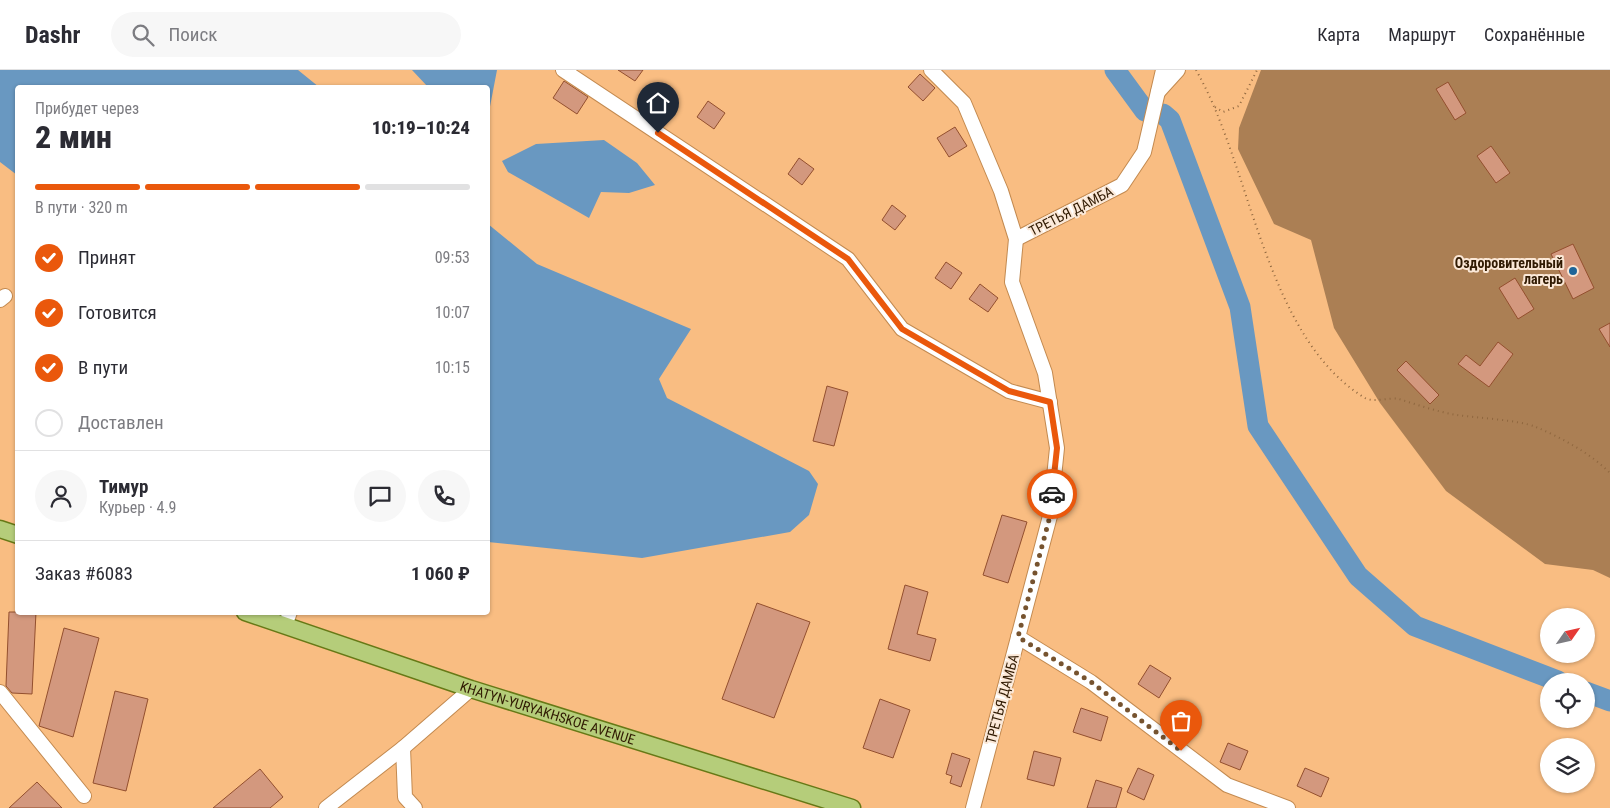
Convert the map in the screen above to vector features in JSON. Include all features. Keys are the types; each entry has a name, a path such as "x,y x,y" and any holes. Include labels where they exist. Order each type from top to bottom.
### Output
{"main road":[{"path":"0,529 15,534"},
{"name":"KHATYN-YURYAKHSKOE AVENUE","path":"263,615 288,619 471,689 852,808"}],"street":[{"path":"563,70 848,259 902,329 1009,391 1050,402"},
{"path":"932,70 964,103 1001,191 1016,239"},
{"name":"ТРЕТЬЯ ДАМБА","path":"973,808 1050,516 1057,448 1045,373 1012,282 1016,239 1122,185 1144,152 1162,70"},
{"path":"1158,92 1178,70"},
{"path":"1018,637 1091,682 1227,785 1288,808"},
{"path":"326,808 403,748 471,689"},
{"path":"0,692 84,796"},
{"path":"403,748 405,797 415,808"}],"path":[{"path":"1196,70 1215,107 1246,199 1302,333 1336,376 1368,400 1395,398 1455,415 1534,426 1582,451 1610,473"},
{"path":"1215,107 1223,112 1239,106 1257,70"}],"shaded area":[{"path":"1261,70 1610,70 1610,578 1593,570 1545,564 1446,491 1380,403 1334,328 1311,240 1274,224 1238,149 1239,128"}],"water":[{"path":"0,70 298,70 317,85 15,85 15,173 0,162"},
{"path":"412,70 497,70 490,107 490,85 426,85"},
{"path":"604,140 637,163 655,185 629,193 601,192 589,218 508,172 502,161 536,144"},
{"path":"490,226 537,264 691,329 659,379 667,398 809,471 818,484 809,515 790,532 642,558 490,542"}],"building":[{"path":"618,70 643,70 635,81"},
{"path":"920,74 935,88 923,101 908,87"},
{"path":"564,81 588,97 577,114 553,98"},
{"path":"1448,82 1466,113 1455,120 1436,89"},
{"path":"708,101 725,113 714,129 697,117"},
{"path":"955,127 967,146 949,157 937,138"},
{"path":"1491,146 1510,173 1496,183 1477,156"},
{"path":"799,158 814,169 802,185 788,174"},
{"path":"892,205 906,216 895,230 882,220"},
{"name":"Оздоровительный лагерь","path":"1573,244 1594,288 1573,299 1551,254"},
{"path":"946,262 962,273 951,289 935,278"},
{"name":"Оздоровительный лагерь","path":"1515,278 1534,309 1518,319 1499,288"},
{"path":"980,284 998,298 988,312 969,299"},
{"path":"1610,323 1610,347 1599,329"},
{"path":"1498,342 1513,354 1489,387 1458,364 1466,355 1480,366"},
{"path":"1406,361 1439,395 1430,404 1397,370"},
{"path":"827,386 848,392 834,446 813,441"},
{"path":"1002,515 1027,522 1008,583 983,575"},
{"path":"905,585 928,592 917,634 936,639 930,661 888,649"},
{"path":"757,603 810,622 774,718 722,699"},
{"path":"9,612 15,612 15,615 36,615 32,694 12,693 6,686"},
{"path":"64,628 99,638 73,737 39,726"},
{"path":"1150,665 1171,678 1159,698 1138,684"},
{"path":"115,691 148,699 126,791 93,783"},
{"path":"880,699 910,710 893,758 863,748"},
{"path":"1081,708 1108,717 1101,741 1073,732"},
{"path":"1228,743 1248,751 1240,770 1220,762"},
{"path":"1034,751 1061,758 1054,786 1027,779"},
{"path":"952,753 970,759 961,787 950,783 952,776 946,774"},
{"path":"1138,768 1154,775 1144,800 1127,792"},
{"path":"1305,768 1329,778 1321,797 1297,786"},
{"path":"260,769 283,797 270,808 213,808"},
{"path":"1096,780 1122,788 1116,808 1087,808"},
{"path":"37,782 62,808 9,808"}],"waterway":[{"path":"1115,70 1145,111"},
{"path":"1163,114 1170,120 1240,307 1258,426 1358,576 1415,626 1540,674"},
{"path":"1595,695 1610,701"}],"way so far":[{"path":"1052,494 1050,516 1018,637 1091,682 1181,751"}],"place":[{"name":"Оздоровительный лагерь","path":"1573,271"}],"route":[{"path":"658,133 848,259 902,329 1009,391 1050,402 1057,448 1052,494"}]}
